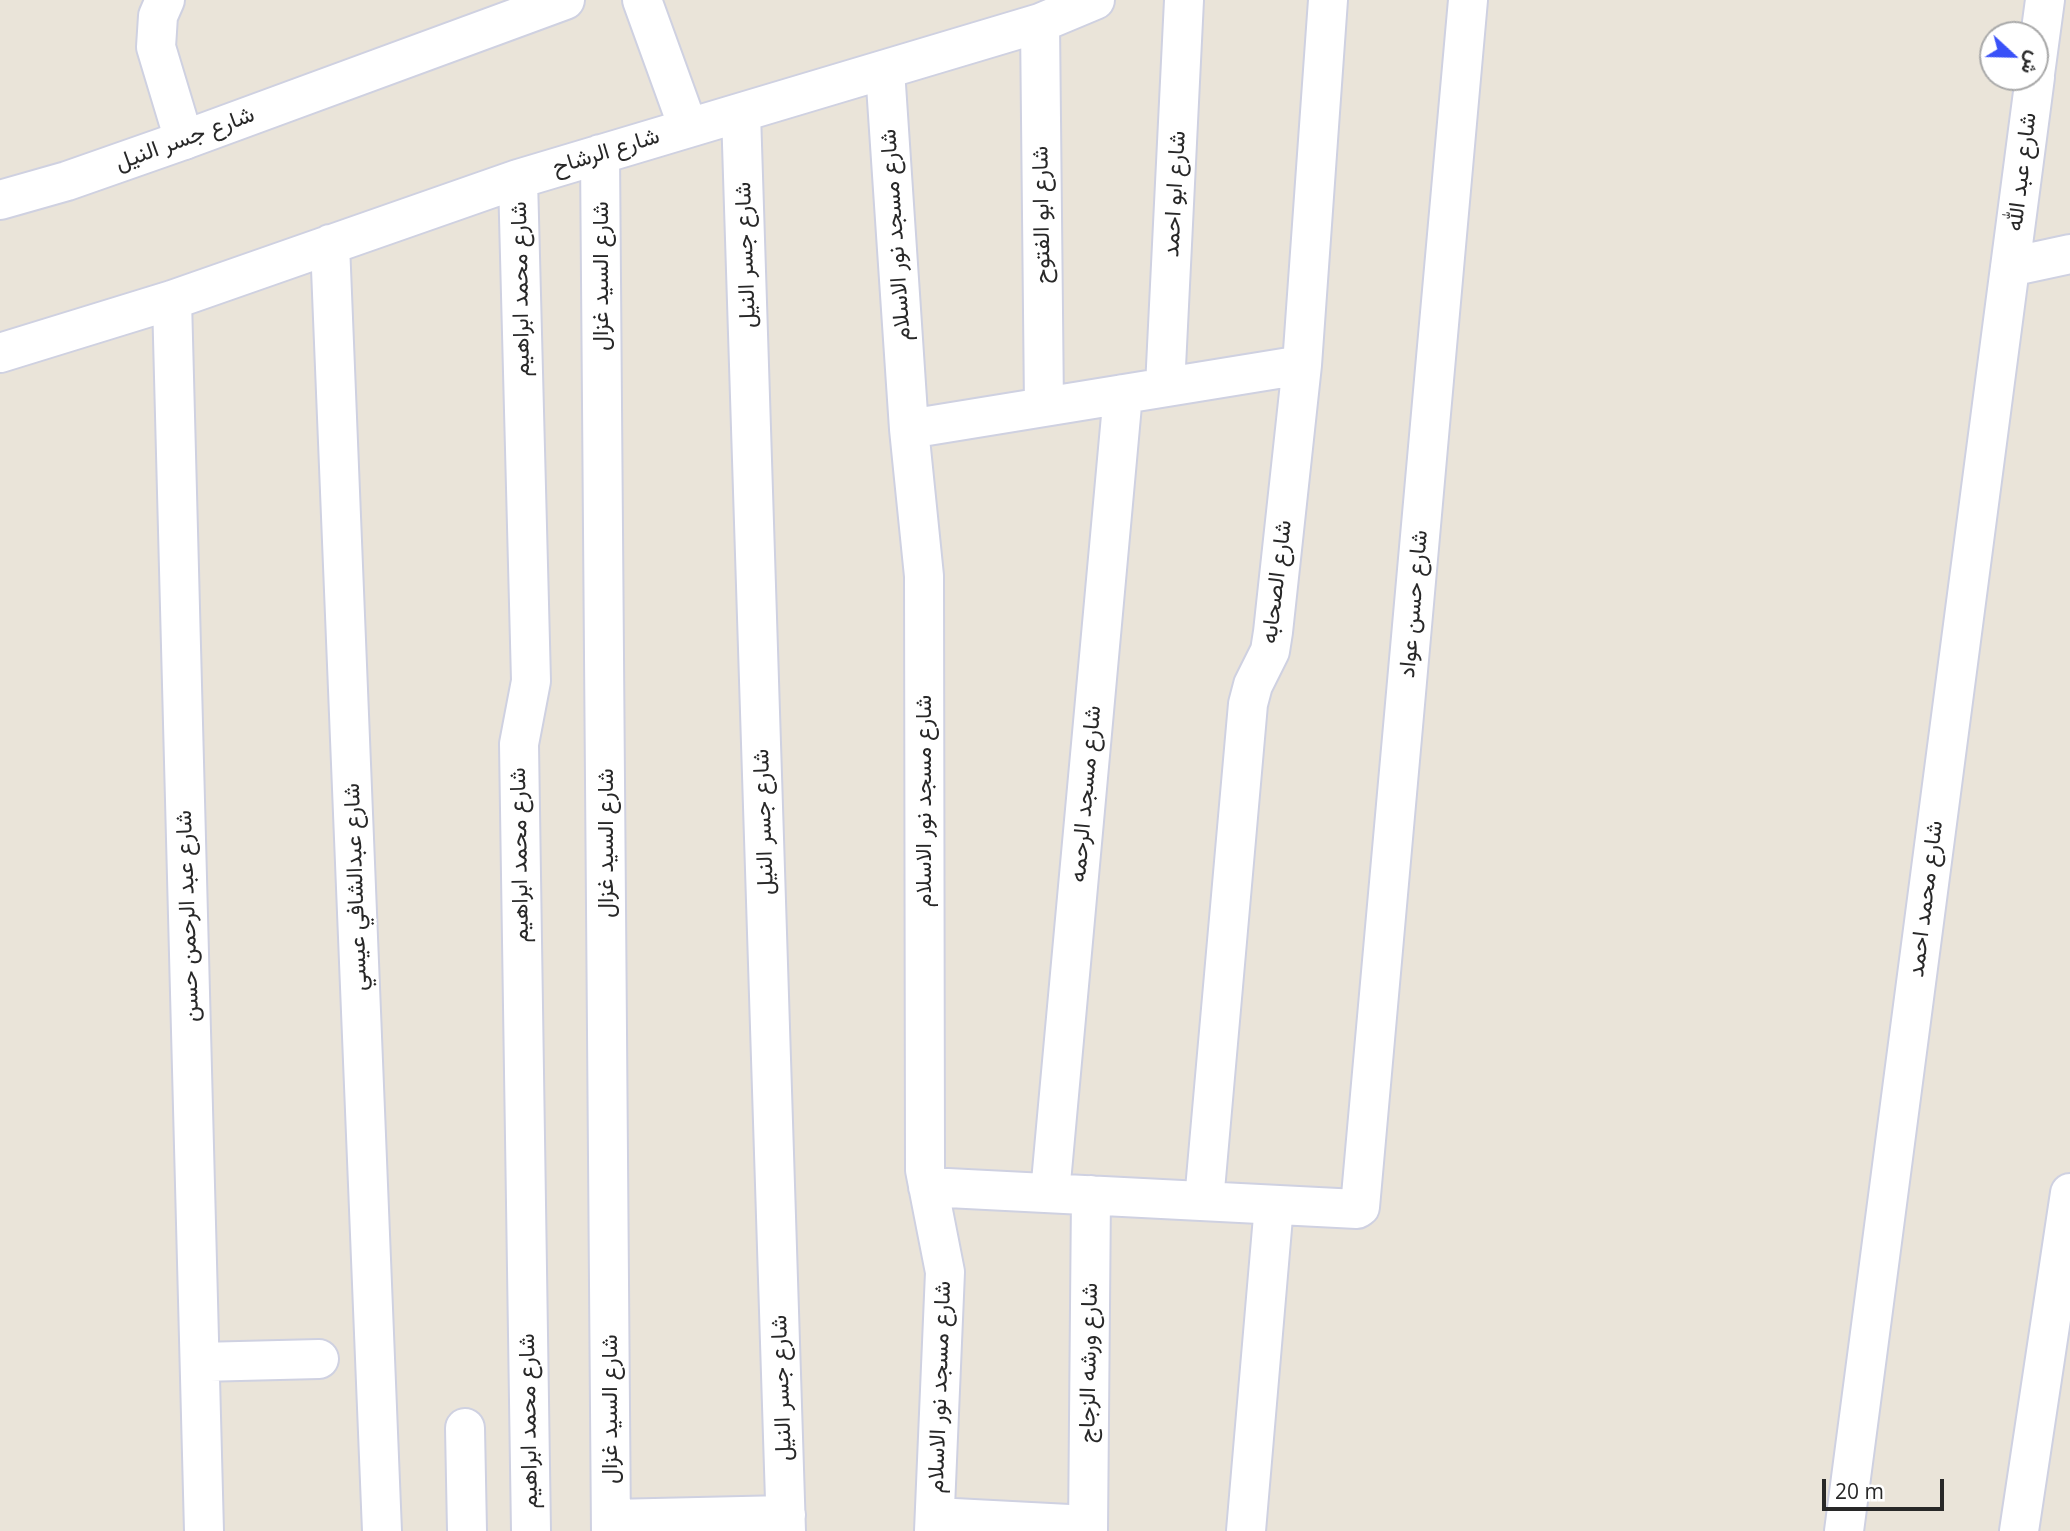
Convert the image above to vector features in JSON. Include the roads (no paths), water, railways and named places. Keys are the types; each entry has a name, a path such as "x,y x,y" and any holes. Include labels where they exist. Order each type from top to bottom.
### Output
{"street":[{"name":"شارع جسر النيل","path":"0,200 67,181 184,140 565,0"},
{"path":"642,0 688,127"},
{"name":"شارع الرشاح","path":"0,354 172,300 518,179 1040,23 1095,0"},
{"name":"شارع ابو احمد","path":"1165,387 1184,0"},
{"name":"شارع الصحابه","path":"1204,1201 1248,705 1253,685 1270,651 1302,365 1328,0"},
{"name":"شارع حسن عواد","path":"1274,1205 1360,1207 1468,0"},
{"name":"شارع عبد الله","path":"2042,21 2045,0"},
{"path":"157,5 156,47 184,140"},
{"name":"شارع ابو الفتوح","path":"1040,23 1044,407"},
{"name":"شارع مسجد نور الاسلام","path":"885,70 909,429 924,576 925,1170 945,1272 934,1524"},
{"name":"شارع عبد الله","path":"2010,267 2033,91"},
{"name":"شارع جسر النيل","path":"741,113 786,1523"},
{"name":"شارع السيد غزال","path":"600,154 611,1525"},
{"name":"شارع محمد ابراهيم","path":"518,179 531,681 519,744 531,1531"},
{"name":"شارع عبدالشافي عيسي","path":"330,244 382,1531"},
{"path":"2010,267 2070,254"},
{"name":"شارع محمد احمد","path":"1844,1531 2010,267"},
{"name":"شارع عبد الرحمن حسن","path":"172,300 204,1531"},
{"path":"909,429 1302,365"},
{"name":"شارع مسجد الرحمه","path":"1050,1194 1122,394"},
{"path":"928,1187 1274,1205 1247,1531"},
{"path":"2019,1531 2070,1193"},
{"name":"شارع ورشه الزجاج","path":"1088,1528 1091,1195"},
{"path":"200,1362 319,1359"},
{"path":"465,1428 467,1531"},
{"path":"611,1525 786,1523"},
{"path":"934,1524 1088,1528"}]}
